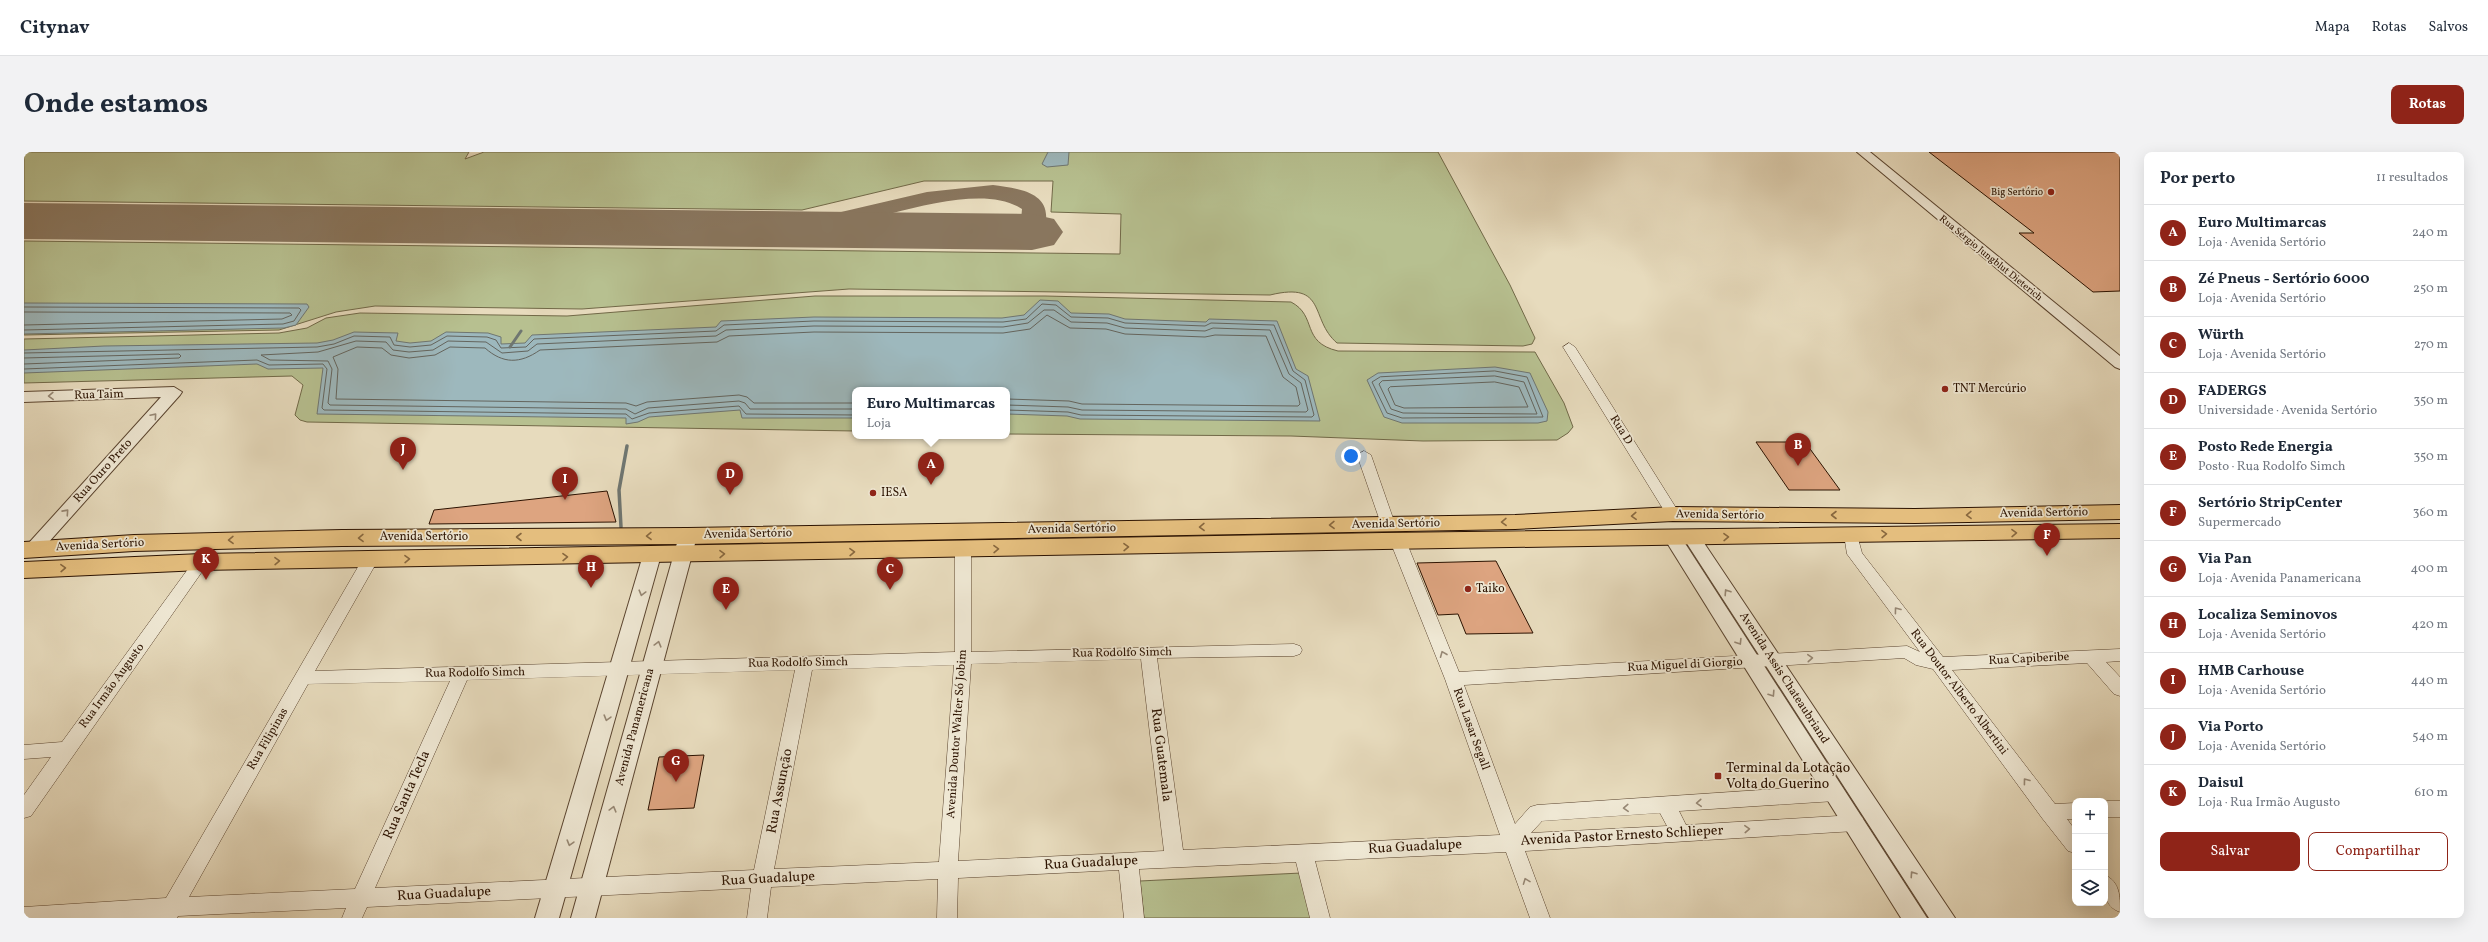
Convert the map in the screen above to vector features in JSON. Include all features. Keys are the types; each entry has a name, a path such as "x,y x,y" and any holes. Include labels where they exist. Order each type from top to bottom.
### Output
{"main road":[{"name":"Avenida Sertório","path":"28,550 150,542 327,538 963,550 1393,532 1673,514 1915,516 2120,512"},
{"path":"1682,538 1674,528 1683,522 1755,515"},
{"name":"Avenida Sertório","path":"24,570 201,562 652,556 685,545 1393,532 1682,538 2120,531"}],"street":[{"name":"Rua Sérgio Jungblut Dieterich","path":"1863,152 2120,364"},
{"name":"Rua D","path":"1569,347 1673,514"},
{"name":"Rua Taim","path":"24,397 174,392"},
{"name":"Rua Ouro Preto","path":"28,550 174,392"},
{"name":"Rua Lasar Segall","path":"1364,455 1393,532 1453,679 1540,918"},
{"name":"Rua Doutor Alberto Albertini","path":"1851,535 1855,554 2072,841"},
{"name":"Avenida Assis Chateaubriand","path":"1682,538 1761,660 1943,918"},
{"name":"Avenida Panamericana","path":"583,918 685,545"},
{"name":"Avenida Doutor Walter Só Jobim","path":"947,918 948,870 963,657 963,550"},
{"path":"547,918 621,670 652,556"},
{"name":"Rua Filipinas","path":"170,912 370,560"},
{"name":"Rua Irmão Augusto","path":"24,810 201,562"},
{"name":"Rua Rodolfo Simch","path":"303,678 621,670 963,657 1294,650"},
{"name":"Rua Guatemala","path":"1148,652 1175,859"},
{"name":"Rua Miguel di Giorgio","path":"1453,679 1907,652 1922,661 1938,664"},
{"name":"Rua Capiberibe","path":"1938,664 2120,655"},
{"path":"2091,656 2120,689"},
{"name":"Avenida Assis Chateaubriand","path":"1761,660 1835,793 1909,909"},
{"name":"Rua Assunção","path":"756,918 762,879 805,664"},
{"name":"Rua Santa Tecla","path":"352,918 462,673"},
{"path":"24,752 67,749"},
{"name":"Avenida Pastor Ernesto Schlieper","path":"1512,843 1535,813 1835,793"},
{"path":"1665,805 1680,833"},
{"path":"2108,809 2120,809"},
{"path":"2049,812 2072,811"},
{"name":"Avenida Pastor Ernesto Schlieper","path":"1512,843 1854,823"},
{"name":"Rua Guadalupe","path":"24,916 170,912 360,898 1512,843"},
{"path":"1303,853 1320,918"},
{"path":"1128,861 1134,918"},
{"path":"2108,888 2120,903"},
{"path":"1909,909 1930,898"}],"green space":[{"path":"24,152 469,152 465,159 484,152 1438,152 1510,285 1535,338 1532,344 1523,346 1337,343 1328,333 1315,305 1309,298 1301,293 1288,292 1270,295 849,289 582,309 375,306 336,312 279,330 24,335 24,241 1120,254 1121,214 1051,212 1053,181 924,181 802,210 24,201"},
{"path":"815,296 1045,296 1291,302 1304,314 1318,342 1326,347 1338,351 1535,352 1564,403 1573,427 1568,433 1557,440 1423,441 1291,436 1010,434 1010,387 852,387 852,431 307,422 300,420 295,415 303,385 292,376 24,383 24,339 279,333 307,328 326,318 360,313 567,316"},
{"path":"1301,873 1311,918 1144,918 1140,881"}],"water":[{"path":"1048,152 1069,152 1068,165 1047,167 1042,164"},
{"path":"1040,300 1058,301 1071,313 1109,314 1125,319 1206,322 1209,319 1277,321 1296,369 1308,376 1320,421 1080,419 1067,416 1010,414 1010,387 852,387 852,418 742,418 740,410 649,417 638,422 626,424 626,418 317,414 323,368 268,369 257,364 24,373 24,350 104,346 317,343 333,340 354,332 398,333 396,341 410,343 431,341 446,332 488,333 501,337 501,344 525,343 532,335 716,327 721,321 814,317 1002,318 1024,315"},
{"path":"24,303 307,304 309,307 296,325 284,328 24,334"},
{"path":"1495,367 1530,373 1548,412 1547,421 1538,423 1402,423 1384,417 1367,380 1378,373"}],"building":[{"name":"Big Sertório","path":"1929,152 2120,152 2120,291 2093,292 2019,233 2034,233"},
{"path":"1756,442 1805,442 1840,490 1789,490"},
{"path":"607,491 616,522 429,524 434,510"},
{"name":"Taiko","path":"1496,561 1533,633 1466,634 1458,614 1438,615 1417,563"},
{"path":"704,755 694,808 648,810 659,757"}],"waterway":[{"path":"510,347 521,331"},
{"path":"621,527 619,490 627,446"}],"taxiway":[{"path":"694,228 789,228 811,226 891,206 927,199 962,193 993,192 1017,195 1032,205 1034,215 1032,232"}],"runway":[{"path":"24,221 1032,232"}],"place":[{"name":"Big Sertório","path":"2051,192"},
{"name":"TNT Mercúrio","path":"1945,389"},
{"name":"Zé Pneus - Sertório 6000","path":"1798,466"},
{"name":"Via Porto","path":"403,470"},
{"name":"Euro Multimarcas","path":"931,485"},
{"name":"IESA","path":"873,493"},
{"name":"FADERGS","path":"730,495"},
{"name":"HMB Carhouse","path":"565,500"},
{"name":"Sertório StripCenter","path":"2047,556"},
{"name":"Daisul","path":"206,580"},
{"name":"Localiza Seminovos","path":"591,588"},
{"name":"Taiko","path":"1468,589"},
{"name":"Würth","path":"890,590"},
{"name":"Posto Rede Energia","path":"726,610"},
{"name":"Terminal da Lotação Volta do Guerino","path":"1718,776"},
{"name":"Via Pan","path":"676,782"}]}
